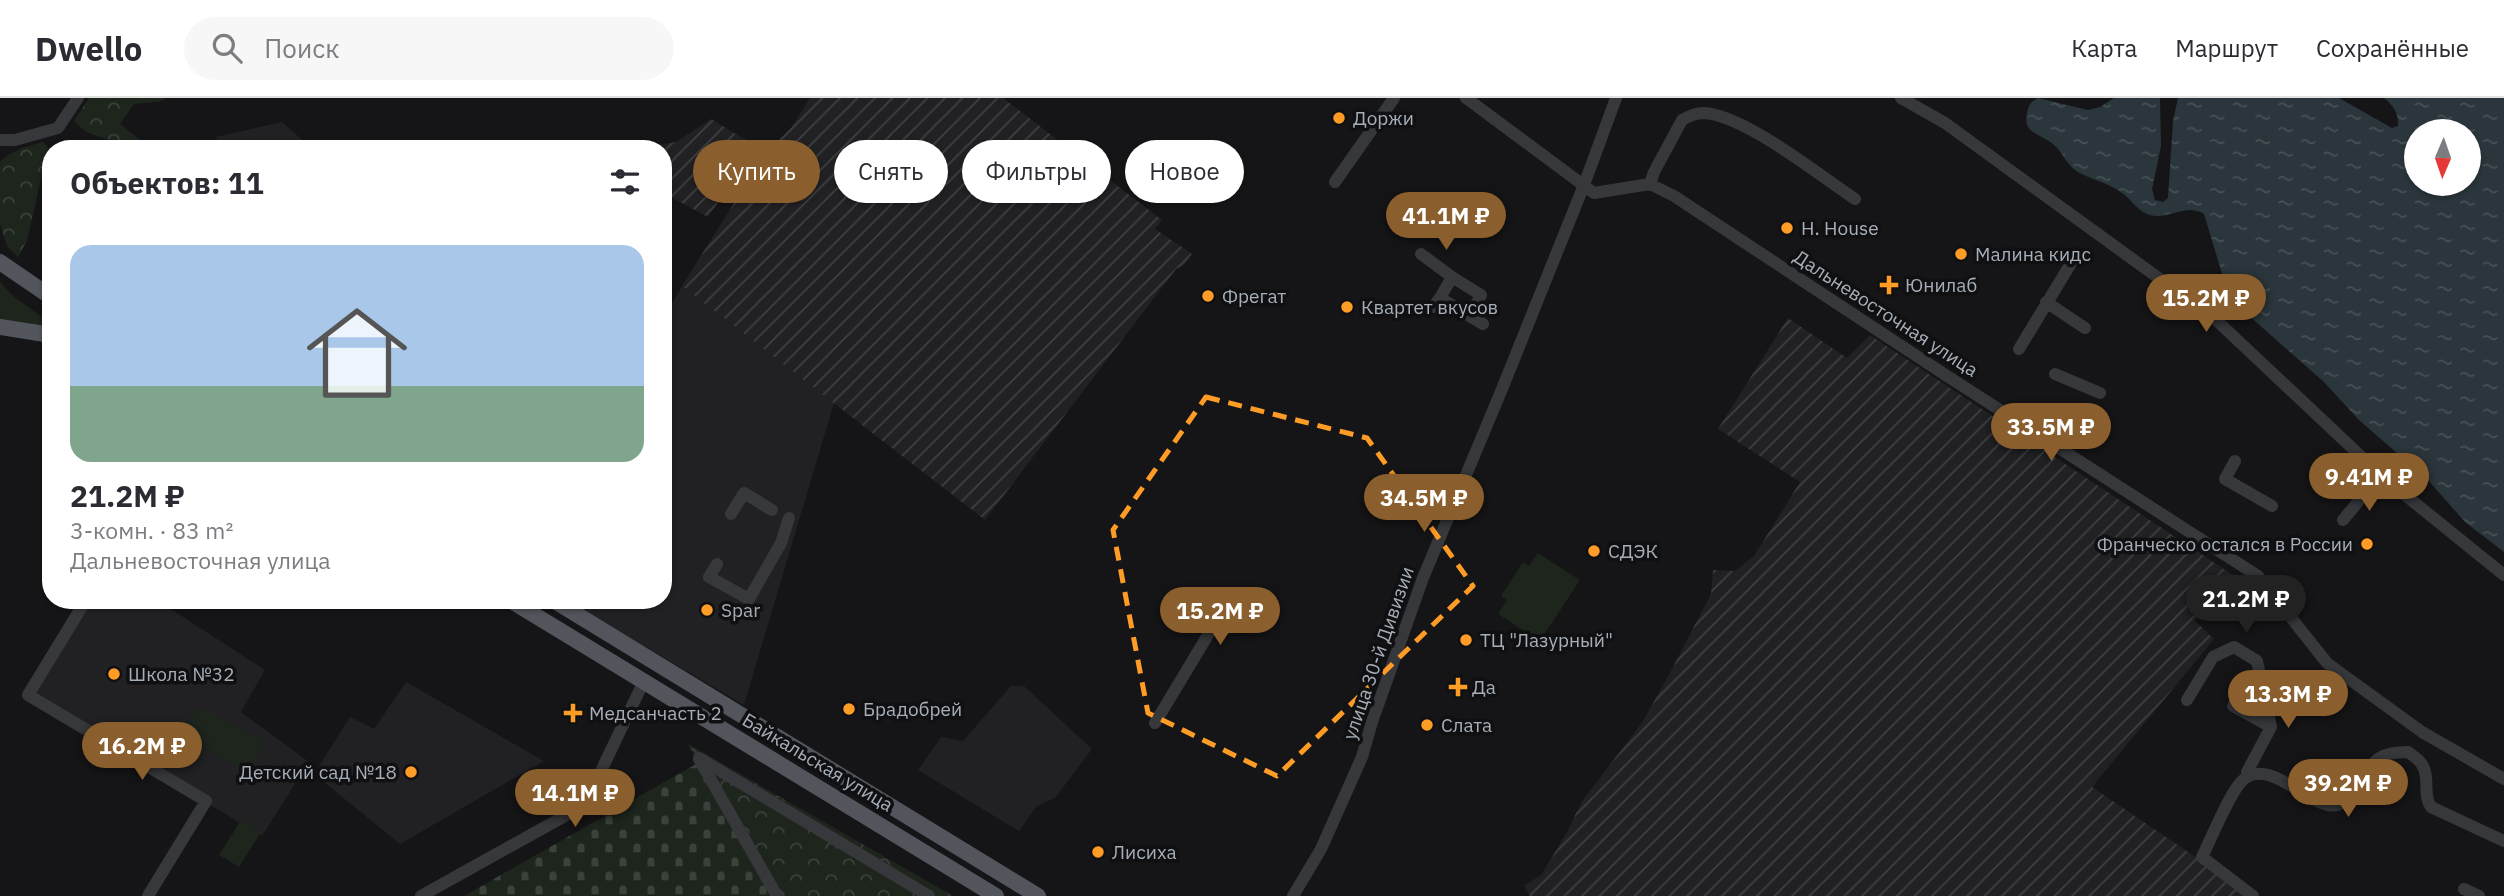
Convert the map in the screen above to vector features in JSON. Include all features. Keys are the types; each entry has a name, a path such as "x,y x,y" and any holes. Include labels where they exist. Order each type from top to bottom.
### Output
{"main road":[{"path":"0,262 42,291"},
{"path":"0,327 42,334"},
{"name":"Байкальская улица","path":"525,609 996,896"},
{"name":"Байкальская улица","path":"568,609 1038,896"}],"street":[{"path":"3,142 58,128 78,98"},
{"path":"1335,182 1394,98"},
{"path":"1465,98 1594,193 1650,184 1682,120 1702,113 1730,119 1797,158 1855,199"},
{"name":"улица 30-й Дивизии","path":"1293,896 1321,849 1362,757 1423,578 1584,185 1616,98"},
{"path":"1901,98 1945,123 2215,319 2385,478 2504,575"},
{"name":"Дальневосточная улица","path":"1650,184 1674,196 2258,576 2327,663 2422,732 2504,779"},
{"path":"1421,254 1481,295 1470,316"},
{"path":"2019,349 2076,254"},
{"path":"1452,277 1436,302 1483,324"},
{"path":"2046,302 2085,328"},
{"path":"2055,374 2100,393"},
{"path":"2235,461 2225,479 2272,506"},
{"path":"2343,520 2371,486"},
{"path":"731,514 744,493 772,510"},
{"path":"717,564 709,577 749,598 781,543 789,519"},
{"path":"81,609 28,695 206,801 148,896"},
{"path":"1155,723 1220,615"},
{"path":"2188,699 2213,657 2229,654 2234,647 2257,661 2271,727 2247,772"},
{"path":"421,896 572,812 590,794 645,681"},
{"path":"2246,683 2233,706 2271,727"},
{"path":"2408,752 2422,732"},
{"path":"2253,896 2202,857 2243,779 2251,775 2261,773 2275,777 2328,805 2340,805 2359,788 2374,760 2391,752 2408,752 2421,763 2426,774 2427,801 2431,807 2504,841"},
{"path":"777,896 699,758 929,896"},
{"path":"2464,889 2479,896"}],"highlighted area":[{"path":"1206,397 1367,438 1473,586 1277,776 1148,713 1113,530"}],"shaded area":[{"path":"810,98 1003,98 1058,140 962,140 962,203 1111,203 1111,181 1125,192 1125,203 1140,203 1162,220 1155,229 1192,254 1184,265 1176,269 985,520 682,286 734,203 820,203 820,140 778,140 791,128"},
{"path":"711,119 746,140 693,140 693,203 717,203 708,217 672,198 672,143"},
{"path":"282,122 303,140 217,140 216,137"},
{"path":"682,286 834,403 744,705 581,609 672,609 672,303"},
{"path":"1788,318 1847,358 1870,335 2233,575 2195,621 2214,639 2092,787 2212,868 2247,896 1530,896 1524,886 1541,875 1582,801 1642,723 1711,594 1713,570 1735,571 1754,556 1800,482 1718,429"},
{"path":"82,609 171,609 265,670 241,712 309,762 262,836 28,695"},
{"path":"406,682 544,761 400,844 314,774 350,717 374,729"},
{"path":"1011,686 1024,686 1092,749 1056,797 1036,807 1019,831 918,770 941,737 963,741"}],"green space":[{"path":"89,98 165,98 162,101 134,104 120,124 140,140 107,139 88,133 74,121"},
{"path":"42,142 42,174 27,241 18,257 7,246 0,224 0,162 25,147"},
{"path":"0,281 12,295 42,318 42,327 0,320"},
{"path":"1538,553 1580,580 1540,641 1498,614 1507,600 1501,596 1523,562 1529,566"},
{"path":"205,709 262,741 263,747 251,769 245,770 186,738 184,730 195,711"},
{"path":"688,744 953,896 772,896"},
{"path":"698,763 772,896 464,896"},
{"path":"241,820 261,832 239,867 219,855"}],"water":[{"path":"2038,98 2088,110 2100,107 2114,98 2160,98 2161,146 2152,189 2155,200 2163,202 2168,198 2173,121 2178,98 2339,98 2392,128 2398,126 2396,114 2384,98 2504,98 2504,552 2465,522 2428,480 2359,420 2324,382 2247,314 2224,280 2204,214 2190,210 2162,216 2147,214 2117,190 2078,172 2053,144 2029,128 2026,117 2030,104"}],"place":[{"name":"Доржи","path":"1339,118"},
{"name":"H. House","path":"1787,228"},
{"name":"Малина кидс","path":"1961,254"},
{"name":"Юнилаб","path":"1889,285"},
{"name":"Фрегат","path":"1208,296"},
{"name":"Квартет вкусов","path":"1347,307"},
{"name":"Франческо остался в России","path":"2367,544"},
{"name":"СДЭК","path":"1594,551"},
{"name":"Spar","path":"707,610"},
{"name":"ТЦ \"Лазурный\"","path":"1466,640"},
{"name":"Школа №32","path":"114,674"},
{"name":"Да","path":"1458,687"},
{"name":"Брадобрей","path":"849,709"},
{"name":"Медсанчасть 2","path":"573,713"},
{"name":"Слата","path":"1427,725"},
{"name":"Детский сад №18","path":"411,772"},
{"name":"Лисиха","path":"1098,852"}]}
